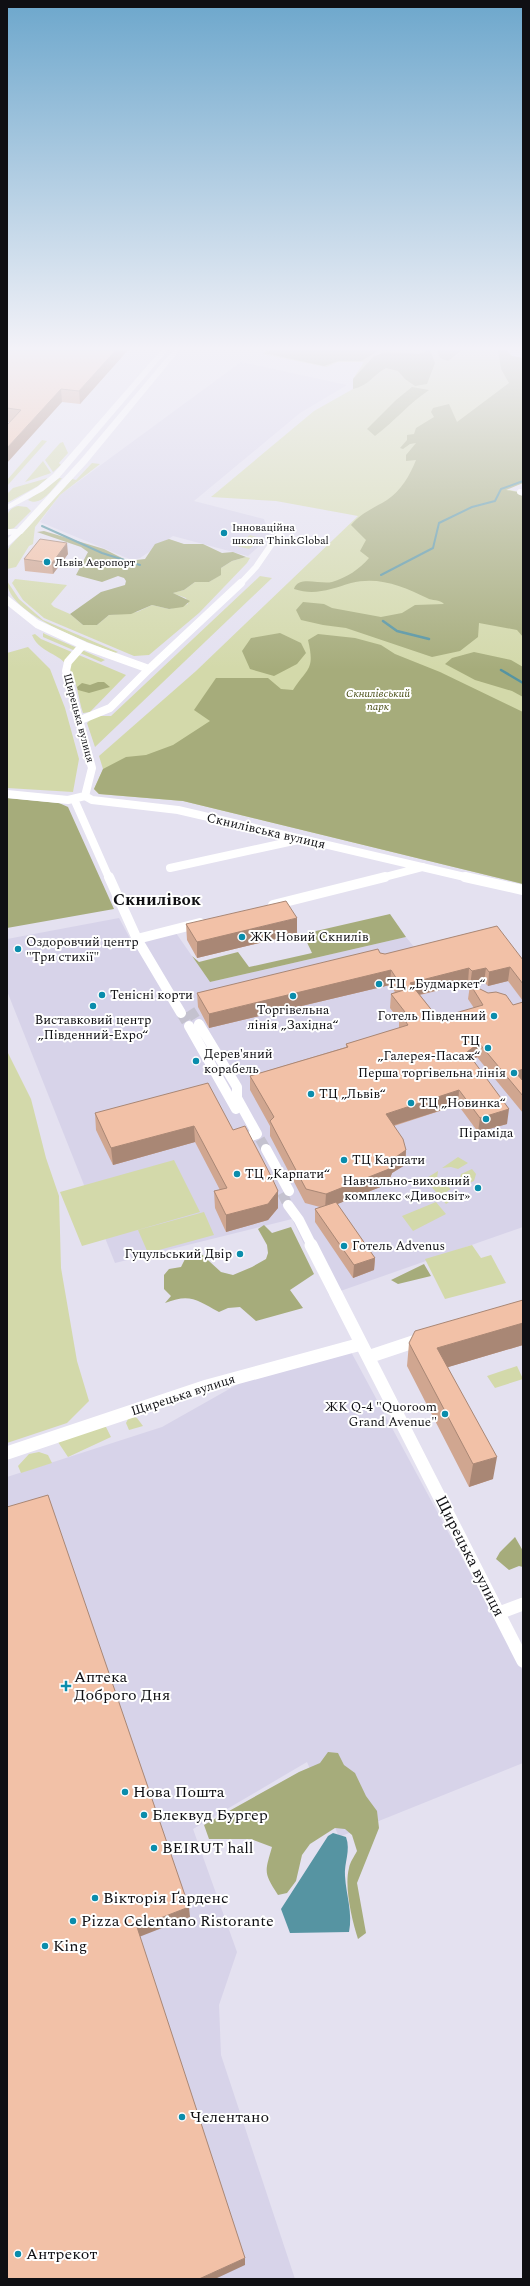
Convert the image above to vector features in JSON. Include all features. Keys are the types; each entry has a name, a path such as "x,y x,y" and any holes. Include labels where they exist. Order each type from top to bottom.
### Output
{"street":[{"path":"7,508 40,489 56,476 73,457"},
{"path":"7,543 19,532 86,457"},
{"path":"21,500 31,504 45,503"},
{"path":"7,532 19,532"},
{"path":"78,721 110,708 149,669 195,628 251,572 260,562 266,548 280,532"},
{"path":"7,600 37,624 84,645 149,669"},
{"name":"Щирецька вулиця","path":"84,645 68,662 66,670 78,721 92,768 91,777 85,796"},
{"path":"7,794 74,799 85,796"},
{"name":"Скнилівська вулиця","path":"85,796 92,800 178,810 300,840 425,866 523,890"},
{"path":"74,799 137,939 183,1010"},
{"path":"170,868 300,840"},
{"path":"266,906 425,866"},
{"path":"137,939 213,920"},
{"path":"194,1025 237,1087 237,1098 255,1137"},
{"path":"263,1150 285,1192"},
{"name":"Щирецька вулиця","path":"293,1208 523,1661"},
{"path":"368,1357 435,1335"},
{"name":"Щирецька вулиця","path":"7,1453 207,1386 361,1344"},
{"path":"499,1613 523,1604"}],"shaded area":[{"path":"112,457 247,457 194,501 264,519 270,537 248,556 173,536 140,558 132,560 40,522 60,495"},
{"path":"119,918 133,944 176,933 210,982 406,937 418,952 523,966 523,1227 329,1295 292,1219 115,1263 7,991 7,939"},
{"path":"350,1350 523,1671 523,1763 339,1837 307,1762 193,1829 237,1952 219,2005 221,2055 295,2279 7,2279 7,1477 162,1427 247,1379"}],"green space":[{"path":"27,457 33,457 7,486 7,480"},
{"path":"48,457 65,457 59,463 61,465 53,472 45,460"},
{"name":"Скнилівський парк","path":"259,457 523,457 523,483 506,489 523,493 523,884 183,801 99,794 94,789 103,769 99,756 196,671 358,516 276,501 211,497"},
{"path":"406,457 523,457 523,483 506,490 523,493 523,637 517,630 479,623 478,637 460,651 432,657 346,628 301,620 296,610 303,602 324,604 332,608 381,617 402,613 415,605 444,604 440,601 429,599 400,586 390,583 371,581 351,583 316,592 294,589 300,582 310,581 327,583 347,576 369,558 360,551 366,540 351,525 363,514 387,500 397,492 411,471 416,460 406,461"},
{"path":"43,461 51,473 25,482"},
{"path":"92,463 100,464 60,495 35,527 33,544 29,546 16,567 7,569 7,551 10,546 72,479 76,480"},
{"path":"48,478 38,486 7,503 7,494 13,488"},
{"path":"59,478 62,478 42,499 33,502 28,500"},
{"path":"14,507 27,507 31,511 14,528 7,530 7,518 9,512"},
{"path":"44,531 104,549 128,561 145,559 155,544 169,539 184,544 203,544 222,553 233,552 246,557 232,561 221,568 221,575 209,582 195,582 184,590 173,593 190,601 183,607 169,609 152,605 131,614 109,615 97,625 83,625 70,614 101,592 125,585 126,581 124,578 118,576 102,582 76,575 88,552 81,547 37,532"},
{"path":"250,535 262,539 249,549 237,546"},
{"path":"246,557 250,558 247,563 199,613 149,655 134,656 44,618 23,600 12,583 15,579 67,585 51,604 54,607 70,614 83,625 97,625 109,615 137,612 152,605 169,609 188,604 186,598 172,593 184,590 195,582 209,582 220,575 221,568 232,561"},
{"path":"260,576 272,578 95,747 87,723 94,716 111,716"},
{"path":"7,581 19,599 43,620 118,652 115,653 69,634 34,616 20,605 11,593"},
{"path":"43,633 105,660 101,662 43,637"},
{"path":"280,633 301,643 306,653 297,664 274,676 250,669 242,651 251,638"},
{"path":"35,634 41,639 126,675 90,712 83,713 73,676 67,665 58,657 43,649 35,641 32,635"},
{"path":"318,634 355,638 381,645 395,654 440,672 523,712 523,884 183,801 99,794 94,789 103,769 126,757 146,755 173,745 210,721 194,710 216,678 268,678 281,689 293,690 309,668 311,657 308,640"},
{"path":"28,647 50,669 65,708 79,759 73,792 7,788 7,653"},
{"path":"474,652 511,660 523,667 523,697 512,691 475,680 445,664 452,658"},
{"path":"98,682 104,682 110,687 89,693 78,690 77,687 82,683 90,685"},
{"path":"7,798 59,803 68,807 114,909 7,928"},
{"path":"390,914 406,937 210,982 192,956 199,962 238,952 249,967 312,953 303,934"},
{"path":"7,1051 31,1099 46,1158 59,1196 61,1268 77,1361 89,1401 67,1423 7,1443"},
{"path":"458,1157 468,1163 458,1169 451,1167 442,1168"},
{"path":"174,1160 200,1212 82,1246 60,1192"},
{"path":"472,1169 476,1174 474,1181 463,1186 459,1182 461,1174"},
{"path":"438,1171 437,1179 451,1189 446,1192 445,1196 449,1202 446,1204 425,1179"},
{"path":"436,1202 446,1214 413,1231 402,1216"},
{"path":"204,1212 214,1235 148,1253 138,1230"},
{"path":"264,1225 272,1233 291,1227 314,1274 290,1290 303,1308 256,1321 240,1307 228,1308 219,1312 199,1301 187,1298 181,1298 165,1303 171,1296 164,1289 164,1275 169,1269 181,1267 187,1255 198,1251 221,1272 233,1275 266,1259 268,1253 267,1245 258,1229"},
{"path":"472,1245 481,1258 491,1255 506,1283 445,1299 425,1259"},
{"path":"424,1264 431,1276 398,1284 391,1280"},
{"path":"517,1366 523,1379 495,1388 487,1376"},
{"path":"132,1416 137,1418 143,1426 129,1430 126,1423 129,1417"},
{"path":"101,1424 106,1427 111,1437 68,1457 58,1442"},
{"path":"39,1452 48,1455 52,1463 21,1473 18,1466 29,1454"},
{"path":"515,1537 523,1551 523,1567 519,1566 509,1570 496,1559 500,1552"},
{"path":"328,1752 338,1753 344,1765 355,1773 366,1796 377,1811 379,1828 357,1883 366,1933 358,1939 351,1913 347,1884 351,1862 357,1851 352,1835 345,1829 335,1828 310,1844 302,1855 296,1881 287,1893 278,1895 267,1872 272,1847 251,1839 209,1839 204,1825 299,1772 320,1763"}],"water":[{"path":"333,1833 346,1837 348,1847 345,1876 350,1911 349,1932 290,1933 281,1909 328,1836"}],"building":[{"path":"40,539 67,543 52,563 24,559"},
{"path":"286,901 297,918 197,942 186,924"},
{"path":"497,926 523,960 523,984 510,967 489,972 486,968 472,971 469,968 410,983 438,1018 483,1005 470,984 488,993 496,992 506,995 513,1005 523,1002 523,1069 515,1072 523,1081 523,1096 479,1043 467,1052 509,1109 480,1118 459,1090 386,1114 403,1139 406,1150 393,1159 389,1169 326,1194 306,1189 270,1121 274,1117 250,1076 348,1047 346,1044 408,1025 400,1013 405,1012 391,994 404,990 391,970 209,1014 197,993 378,949 380,953 385,954"},
{"path":"208,1083 233,1130 245,1126 272,1178 278,1191 268,1204 226,1215 214,1191 227,1188 194,1126 111,1148 95,1113"},
{"path":"336,1202 375,1258 354,1265 315,1209"},
{"path":"523,1300 523,1323 437,1348 497,1457 473,1464 409,1343 415,1331"},
{"name":"Вікторія Ґарденс","path":"48,1495 189,1907 137,1927 245,2258 199,2279 7,2279 7,1507"}],"waterway":[{"path":"381,575 433,548 439,523 472,507 495,501 501,489 523,481"},
{"path":"42,526 102,553 140,565"},
{"path":"383,621 397,631 429,639"},
{"path":"501,670 523,683"}],"tunnel":[{"path":"190,1010 199,1024"},
{"path":"181,1013 189,1026"},
{"path":"260,1139 266,1149"},
{"path":"282,1193 288,1205"}],"place":[{"name":"Інноваційна школа ThinkGlobal","path":"224,533"},
{"name":"Львів Аеропорт","path":"47,562"},
{"name":"ЖК Новий Скнилів","path":"242,937"},
{"name":"Оздоровчий центр \"Три стихії\"","path":"18,949"},
{"name":"ТЦ „Будмаркет“","path":"379,984"},
{"name":"Тенісні корти","path":"102,995"},
{"name":"Торгівельна лінія „Західна“","path":"293,996"},
{"name":"Виставковий центр „Південний-Expo“","path":"93,1006"},
{"name":"Готель Південний","path":"494,1016"},
{"name":"ТЦ „Галерея-Пасаж“","path":"488,1048"},
{"name":"Дерев'яний корабель","path":"196,1061"},
{"name":"Перша торгівельна лінія","path":"514,1073"},
{"name":"ТЦ „Львів“","path":"311,1094"},
{"name":"ТЦ „Новинка“","path":"411,1103"},
{"name":"Піраміда","path":"486,1119"},
{"name":"ТЦ Карпати","path":"344,1160"},
{"name":"ТЦ „Карпати“","path":"237,1174"},
{"name":"Навчально-виховний комплекс «Дивосвіт»","path":"478,1188"},
{"name":"Готель Advenus","path":"344,1246"},
{"name":"Гуцульський Двір","path":"240,1254"},
{"name":"ЖК Q-4 \"Quoroom Grand Avenue\"","path":"445,1414"},
{"name":"Аптека Доброго Дня","path":"66,1686"},
{"name":"Нова Пошта","path":"125,1792"},
{"name":"Блеквуд Бургер","path":"144,1815"},
{"name":"BEIRUT hall","path":"154,1848"},
{"name":"Вікторія Ґарденс","path":"95,1898"},
{"name":"Pizza Celentano Ristorante","path":"73,1921"},
{"name":"King","path":"45,1946"},
{"name":"Челентано","path":"182,2117"},
{"name":"Антрекот","path":"18,2254"}],"district":[{"name":"Скнилівок","path":"157,900"}]}
